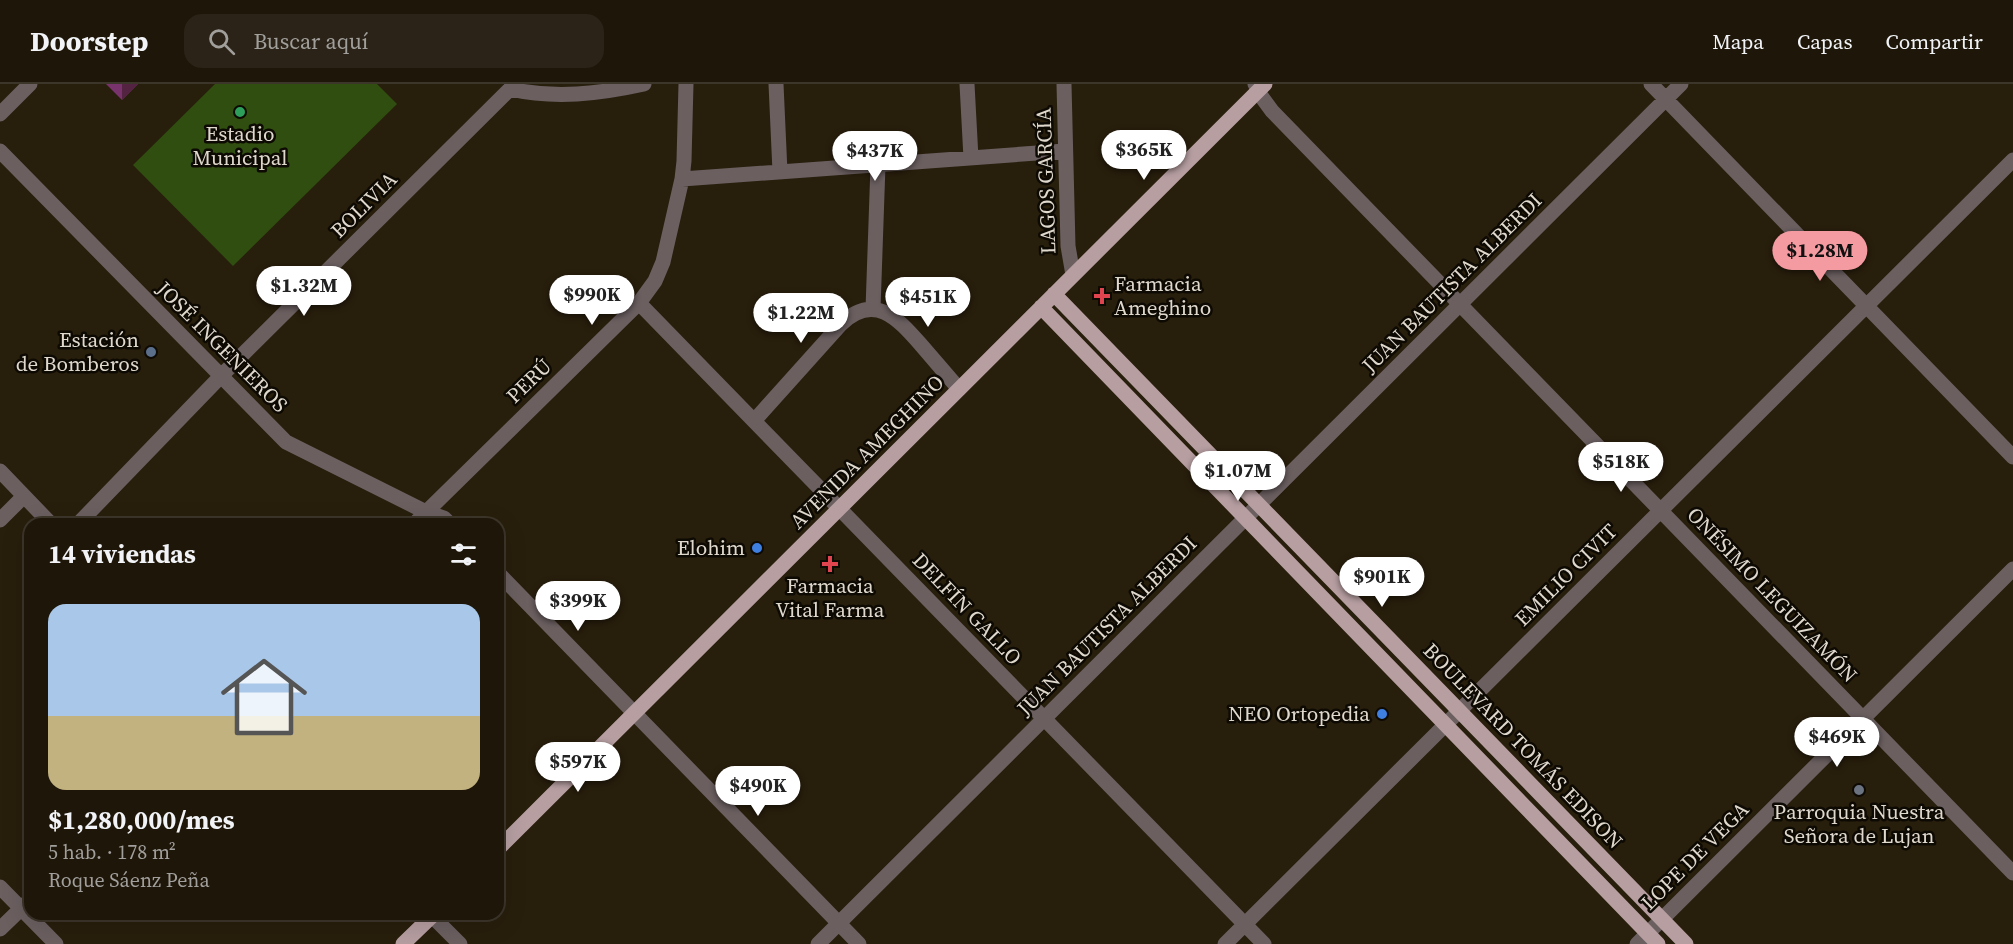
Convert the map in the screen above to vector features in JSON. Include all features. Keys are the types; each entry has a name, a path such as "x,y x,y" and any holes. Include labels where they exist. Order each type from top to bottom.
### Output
{"main road":[{"name":"AVENIDA AMEGHINO","path":"504,843 1041,308 1259,86"},
{"name":"BOULEVARD TOMÁS EDISON","path":"1054,294 1686,944"},
{"name":"BOULEVARD TOMÁS EDISON","path":"1041,308 1445,724 1648,940"},
{"path":"403,944 426,920"}],"street":[{"path":"0,114 29,84"},
{"name":"BOLIVIA","path":"84,518 221,376 508,87 538,94 576,95 644,84"},
{"name":"PERÚ","path":"420,518 639,303 655,281 663,262 682,179 686,84"},
{"path":"776,84 780,172"},
{"path":"967,84 971,158"},
{"name":"LAGOS GARCÍA","path":"1064,84 1068,253 1073,275"},
{"path":"1651,84 2013,457"},
{"name":"JUAN BAUTISTA ALBERDI","path":"819,944 1681,84"},
{"name":"ONÉSIMO LEGUIZAMÓN","path":"1259,86 1272,111 2013,873"},
{"name":"JOSÉ INGENIEROS","path":"0,151 286,442 426,512 444,518"},
{"path":"682,179 1065,152"},
{"name":"EMILIO CIVIT","path":"1225,944 2013,160"},
{"path":"873,309 878,165"},
{"name":"DELFÍN GALLO","path":"639,303 1264,944"},
{"path":"754,421 845,320 861,311 873,309 884,311 900,321 959,389"},
{"path":"0,471 45,518"},
{"path":"0,519 24,496"},
{"name":"LOPE DE VEGA","path":"1648,940 1662,919 2013,569"},
{"path":"504,579 859,944"},
{"path":"0,886 24,903"},
{"path":"0,929 24,906"},
{"path":"38,920 56,944"},
{"path":"438,920 460,944"}],"green space":[{"path":"215,84 377,84 397,104 233,266 133,165"}],"place":[{"name":"Estadio Municipal","path":"240,112"},
{"name":"Farmacia Ameghino","path":"1102,296"},
{"name":"Estación de Bomberos","path":"151,352"},
{"name":"Elohim","path":"757,548"},
{"name":"Farmacia Vital Farma","path":"830,564"},
{"name":"NEO Ortopedia","path":"1382,714"},
{"name":"Parroquia Nuestra Señora de Lujan","path":"1859,790"}]}
